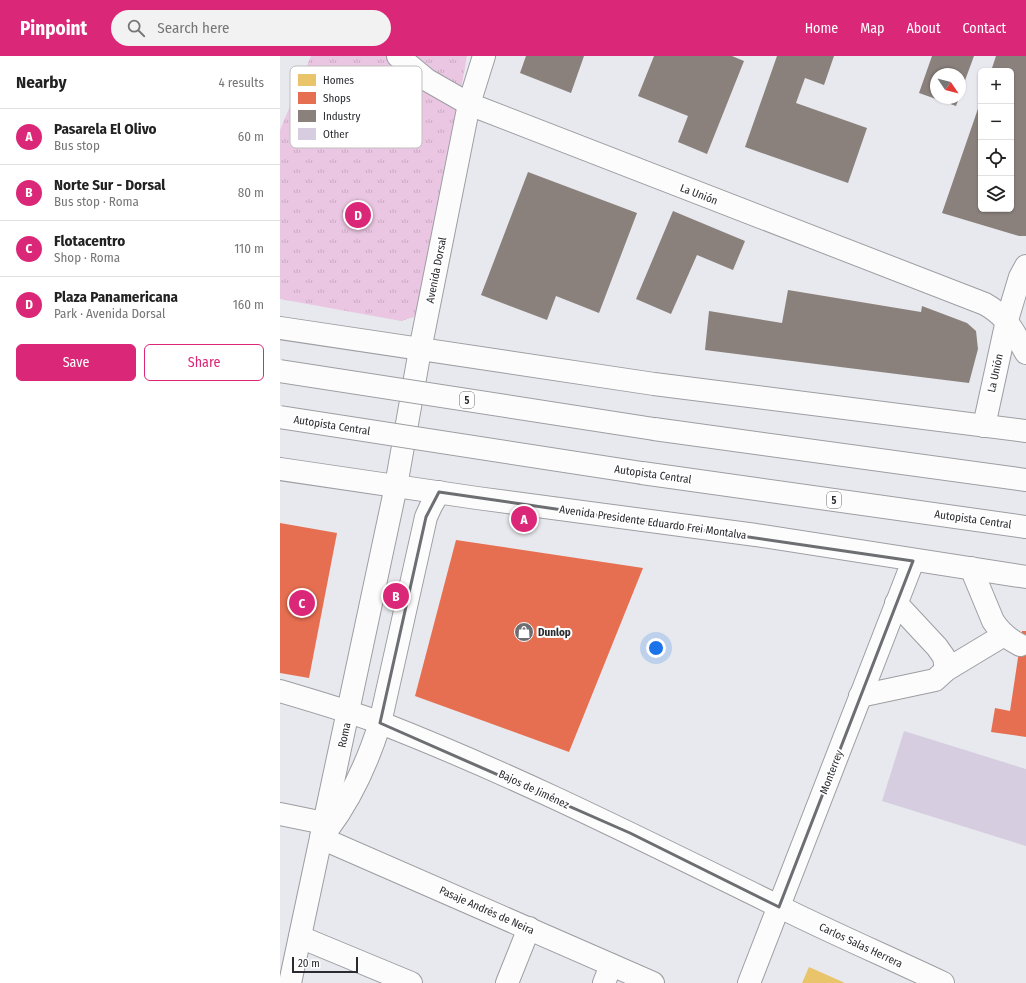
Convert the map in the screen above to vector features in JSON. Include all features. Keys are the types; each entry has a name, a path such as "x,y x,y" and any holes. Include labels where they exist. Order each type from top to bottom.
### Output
{"main road":[{"name":"La Unión","path":"398,56 410,66"},
{"path":"469,104 478,56"},
{"name":"Avenida Dorsal","path":"396,486 420,350 469,104 484,56"},
{"name":"La Unión","path":"422,76 469,104 985,304 1007,320 1026,352"},
{"path":"1007,320 1020,277 1026,266"},
{"name":"La Unión","path":"984,426 1007,320"},
{"path":"280,328 654,384 1026,431"},
{"name":"5","path":"280,371 654,429 1026,480"},
{"name":"Autopista Central","path":"280,417 642,473 1026,527"},
{"name":"Avenida Presidente Eduardo Frei Montalva","path":"280,469 756,536 1026,577"},
{"name":"Roma","path":"290,983 396,486"},
{"path":"323,830 337,816 352,792 368,757 380,723 426,517 439,492"},
{"name":"Monterrey","path":"749,983 913,560"},
{"path":"860,696 934,680 946,670 1012,640 993,621 971,568"},
{"path":"896,603 944,657 946,670"},
{"name":"Bajos de Jiménez","path":"280,691 380,723 489,768 630,832 779,907"},
{"name":"Pasaje Andrés de Neira","path":"280,814 323,830 529,928 608,974 653,983"},
{"name":"Carlos Salas Herrera","path":"779,907 943,983"},
{"path":"507,983 529,928"},
{"path":"300,937 411,983"}],"highlighted area":[{"path":"439,492 913,561 779,907 630,833 380,723 426,517"}],"green space":[{"path":"311,56 467,56 419,301 414,317 401,321 280,299 280,130 290,106 290,148 422,148 422,66 307,66"}],"building: Homes":[{"path":"809,967 845,983 802,983"}],"building: Shops":[{"path":"280,523 337,533 309,678 280,673"},
{"name":"Dunlop","path":"456,540 643,568 569,752 415,696"},
{"path":"1022,631 1026,631 1026,737 991,732 995,708 1010,711"}],"building: Industry":[{"path":"526,56 584,56 571,93 520,73"},
{"path":"654,56 732,56 744,61 707,154 678,142 688,116 638,96"},
{"path":"777,56 834,56 824,85 805,78 796,103 867,128 848,183 745,147"},
{"path":"932,56 974,56 966,78 966,68 930,68 930,97 919,93"},
{"path":"996,56 1026,56 1026,236 1019,236 942,213 978,109 978,212 1014,212 1014,68 992,68"},
{"path":"528,172 637,213 599,313 556,296 547,320 481,295"},
{"path":"673,211 745,241 733,270 697,255 671,314 636,299"},
{"path":"788,290 921,312 922,306 967,323 976,331 978,349 969,383 705,350 709,311 782,323"}],"building: Other":[{"path":"904,731 1026,769 1026,846 882,801"}],"place":[{"name":"Plaza Panamericana","path":"358,215"},
{"name":"Pasarela El Olivo","path":"524,519"},
{"name":"Norte Sur - Dorsal","path":"396,596"},
{"name":"Flotacentro","path":"302,603"},
{"name":"Dunlop","path":"524,632"}]}
